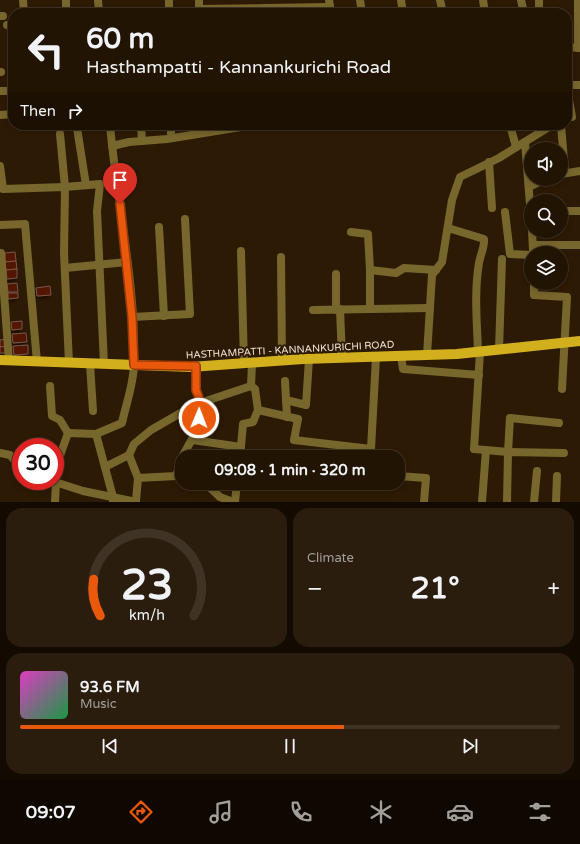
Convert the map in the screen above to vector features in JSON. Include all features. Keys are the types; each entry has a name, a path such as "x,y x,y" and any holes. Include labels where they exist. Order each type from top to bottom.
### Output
{"main road":[{"name":"HASTHAMPATTI - KANNANKURICHI ROAD","path":"4,360 90,364 196,366 309,359 479,352 580,341"}],"street":[{"path":"578,0 579,48"},
{"path":"264,8 330,7"},
{"path":"77,130 86,186"},
{"path":"68,433 96,434 122,423 134,365 132,317 127,262 110,130"},
{"path":"141,130 142,141"},
{"path":"171,130 171,138"},
{"path":"112,146 171,138 197,130"},
{"path":"511,130 516,147"},
{"path":"525,142 539,130"},
{"path":"561,130 562,142"},
{"path":"60,134 65,187 65,268 69,363"},
{"path":"427,355 432,276 442,262 452,200 460,177 524,143"},
{"path":"490,162 492,208"},
{"path":"0,166 3,189 86,186 100,184 97,211 104,364"},
{"path":"568,173 580,171"},
{"path":"529,187 530,194"},
{"path":"568,211 580,211"},
{"path":"505,212 510,254 524,252"},
{"path":"132,317 190,314 185,219"},
{"path":"0,225 25,224 37,362"},
{"path":"159,227 164,316"},
{"path":"448,228 484,239 476,282 479,375 474,449 508,452 564,453"},
{"path":"351,232 368,234 370,309"},
{"path":"568,246 580,245"},
{"path":"241,251 248,363 251,386 255,389 258,410 253,422 243,424 241,450"},
{"path":"1,253 4,360"},
{"path":"281,257 282,361"},
{"path":"499,350 502,259"},
{"path":"65,268 127,262"},
{"path":"370,270 396,273 404,268 436,270"},
{"path":"336,274 342,358"},
{"path":"534,290 534,295 567,297 562,389"},
{"path":"313,310 430,308"},
{"path":"402,356 403,369 479,375"},
{"path":"258,410 298,419 294,440 371,449 376,357"},
{"path":"286,400 306,405 309,359"},
{"path":"90,364 93,411"},
{"path":"187,450 196,432 201,403 196,390 196,366"},
{"path":"285,381 287,417"},
{"path":"50,386 52,416 60,420 68,433"},
{"path":"105,467 129,455 134,444 151,430 201,403 251,386"},
{"path":"507,502 510,418 558,423"},
{"path":"64,444 68,433"},
{"path":"96,434 113,499"},
{"path":"193,440 241,447"},
{"path":"482,502 486,450"},
{"path":"0,453 10,455 12,457"},
{"path":"64,485 113,499 136,502 138,478 129,455"},
{"path":"534,502 537,470"},
{"path":"405,476 426,478 424,502"},
{"path":"556,502 557,476"},
{"path":"138,478 175,477"},
{"path":"54,490 55,502"},
{"path":"212,490 220,497 234,502 236,490"}],"building":[{"path":"15,252 16,261 5,262 5,253"},
{"path":"16,261 17,269 6,270 5,262"},
{"path":"17,269 17,278 7,279 6,270"},
{"path":"17,283 18,292 8,292 7,284"},
{"path":"50,286 51,295 37,296 36,288"},
{"path":"8,293 18,293 18,298 8,299"},
{"path":"22,321 22,329 12,330 11,322"},
{"path":"26,333 27,342 13,343 12,334"},
{"path":"6,339 7,346 0,347 0,340"},
{"path":"28,345 28,354 14,355 13,346"},
{"path":"7,346 7,353 0,353 0,347"}],"route":[{"path":"120,204 132,317 134,365 196,366 196,390 201,403 199,418"}]}
